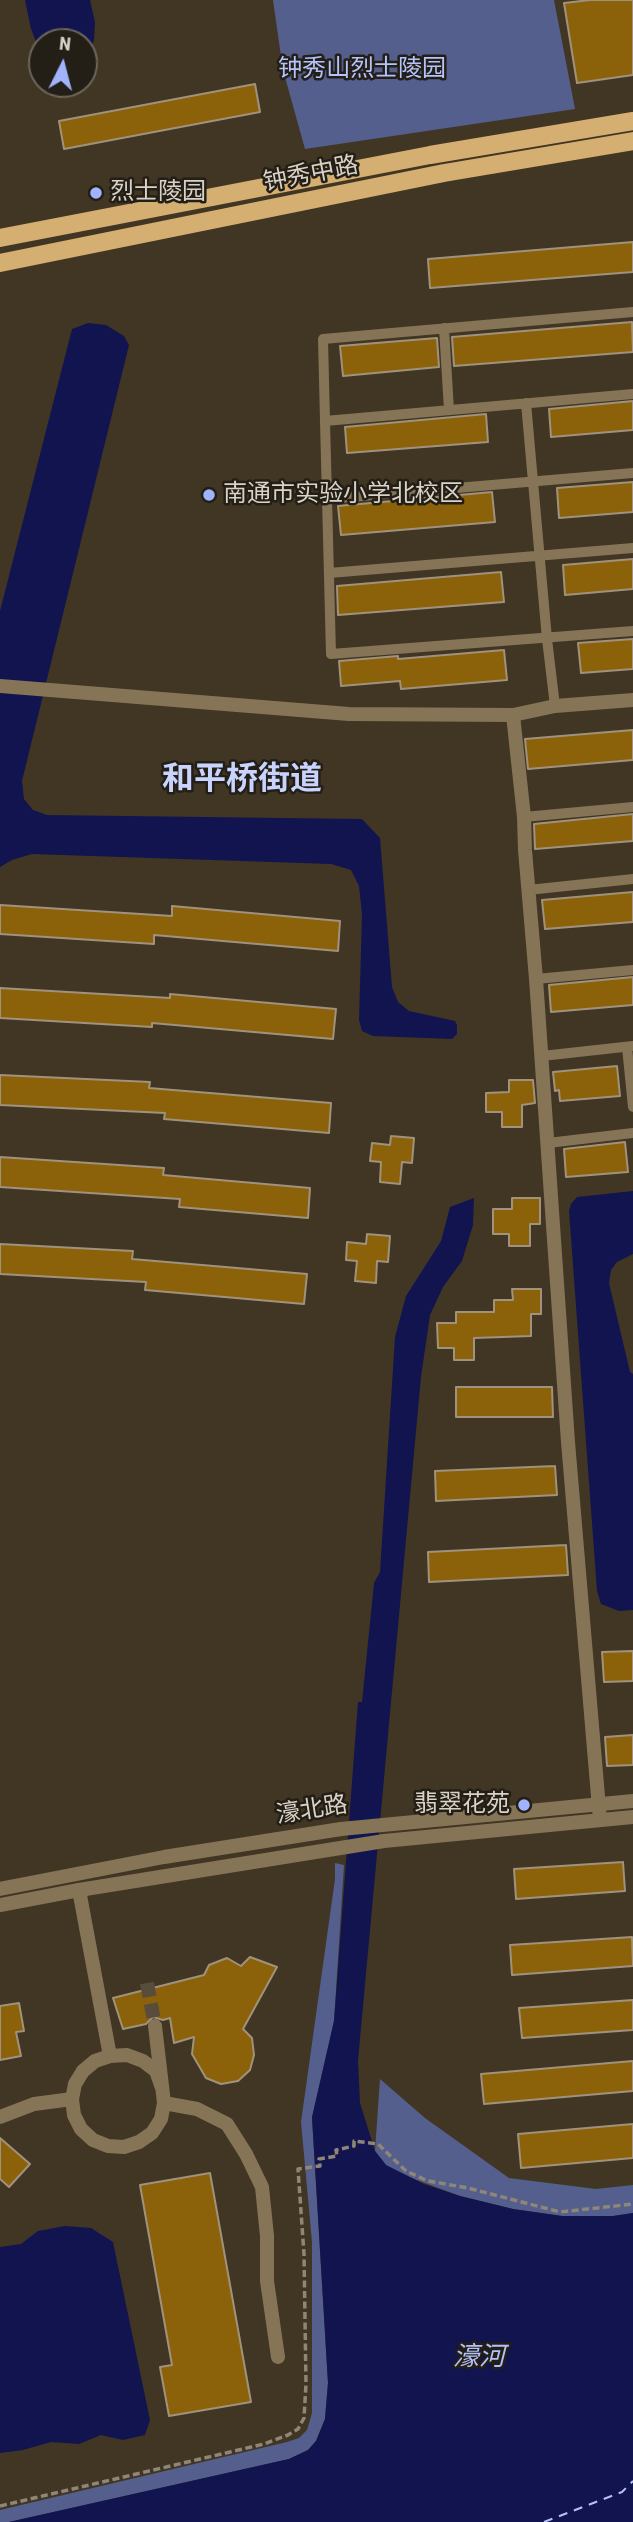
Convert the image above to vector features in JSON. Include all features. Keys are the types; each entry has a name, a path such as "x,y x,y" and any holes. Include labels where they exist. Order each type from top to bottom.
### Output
{"main road":[{"name":"钟秀中路","path":"0,238 430,155 633,121"},
{"name":"钟秀中路","path":"0,263 444,173 633,141"}],"street":[{"path":"0,686 349,714 513,715 555,706 633,699"},
{"path":"513,715 524,817 568,1442 600,1819"},
{"name":"濠北路","path":"0,1888 164,1857 341,1829 633,1801"},
{"name":"濠北路","path":"0,1905 384,1841 633,1817"},
{"path":"79,1890 110,2056"},
{"path":"155,2026 164,2104 161,2119 152,2133 139,2142 124,2147 116,2146 93,2140 81,2129 74,2115 72,2099 75,2084 83,2071 95,2061 110,2056 127,2055 144,2061 156,2071 162,2088"},
{"path":"0,2117 34,2104 72,2099"},
{"path":"164,2104 197,2109 227,2124 262,2187 267,2236 267,2281 278,2357"}],"lane":[{"path":"633,312 323,338 331,654 633,631"},
{"path":"444,328 449,410"},
{"path":"325,421 633,394"},
{"path":"526,404 555,706"},
{"path":"327,499 633,473"},
{"path":"329,573 633,548"},
{"path":"524,817 633,807"},
{"path":"528,890 633,879"},
{"path":"536,979 633,970"},
{"path":"542,1056 630,1047 633,1107"},
{"path":"548,1143 633,1133"}],"path":[{"path":"0,2505 264,2444 298,2429 304,2418 306,2384 304,2254 298,2169 320,2166 319,2158 337,2156 336,2150 355,2146 354,2141 378,2144 406,2171 428,2181 468,2188 560,2212 633,2204"}],"green space":[{"name":"钟秀山烈士陵园","path":"273,0 554,0 575,109 305,149 283,70"},
{"path":"335,1863 344,1865 334,2021 312,2118 328,2383 325,2419 316,2441 308,2450 289,2459 0,2522 0,2510 287,2442 299,2438 307,2430 312,2413 312,2242 301,2122"},
{"path":"380,2079 425,2118 509,2178 596,2189 633,2185 633,2213 613,2216 562,2216 513,2209 460,2196 398,2173 386,2165 375,2151"}],"water":[{"path":"25,0 90,0 95,28 31,28"},
{"path":"88,323 106,325 124,336 129,345 22,781 24,799 33,810 47,815 362,819 380,838 392,987 398,1002 409,1011 455,1021 457,1034 452,1039 373,1036 362,1031 359,1020 362,914 359,886 351,870 331,864 32,854 0,867 0,611 72,329"},
{"path":"633,1191 633,1254 617,1262 611,1270 609,1283 630,1372 633,1374 633,1610 619,1611 601,1604 597,1591 569,1211 577,1197"},
{"name":"濠河","path":"474,1198 473,1225 462,1261 443,1287 430,1315 421,1377 358,2061 360,2103 375,2151 386,2165 424,2184 513,2209 562,2216 613,2216 633,2213 633,2522 9,2522 289,2459 308,2450 316,2441 325,2419 328,2383 312,2117 334,2021 358,1702 362,1702 374,1583 380,1572 395,1337 406,1296 441,1241 450,1207"},
{"path":"65,2226 91,2228 113,2242 150,2420 145,2435 123,2440 101,2435 79,2444 51,2442 0,2453 0,2247 21,2244 38,2231"}],"building":[{"path":"633,0 633,75 577,83 564,3"},
{"path":"255,84 260,112 64,149 59,121"},
{"path":"633,242 633,272 430,288 428,259"},
{"path":"632,322 633,352 454,366 452,337"},
{"path":"437,338 439,367 343,376 340,346"},
{"path":"633,401 633,430 551,437 549,409"},
{"path":"486,414 488,442 347,453 345,427"},
{"path":"633,482 633,512 559,518 557,488"},
{"path":"492,492 495,522 341,535 338,506"},
{"path":"633,559 633,589 565,595 563,565"},
{"path":"501,572 504,602 338,615 337,586"},
{"path":"633,639 633,669 581,673 578,643"},
{"path":"504,650 507,680 401,689 400,681 341,686 339,661"},
{"path":"633,730 633,760 528,769 525,739"},
{"path":"633,814 633,841 535,849 534,824"},
{"path":"633,892 633,922 545,929 542,900"},
{"path":"0,905 172,916 172,906 340,921 338,951 154,935 154,944 0,934"},
{"path":"633,977 633,1005 551,1012 549,985"},
{"path":"0,988 170,998 170,994 336,1009 333,1039 152,1023 152,1027 0,1018"},
{"path":"617,1066 620,1096 560,1101 559,1090 555,1091 553,1072"},
{"path":"0,1075 150,1082 149,1088 331,1103 329,1133 164,1119 165,1113 0,1105"},
{"path":"509,1080 533,1080 535,1103 522,1105 522,1127 502,1127 502,1112 486,1112 486,1093 509,1092"},
{"path":"391,1136 414,1138 412,1163 402,1162 400,1184 380,1182 381,1162 370,1161 372,1143 390,1145"},
{"path":"625,1142 628,1172 566,1177 564,1149"},
{"path":"0,1157 164,1168 163,1175 310,1188 308,1218 179,1207 180,1199 0,1187"},
{"path":"512,1198 540,1198 540,1224 530,1224 530,1246 509,1246 509,1234 493,1234 493,1209 512,1209"},
{"path":"367,1234 390,1236 388,1262 377,1261 376,1283 355,1281 357,1261 346,1260 347,1242 366,1244"},
{"path":"0,1244 133,1251 132,1259 307,1274 304,1304 145,1290 146,1282 0,1274"},
{"path":"512,1289 541,1289 541,1314 531,1314 531,1336 474,1338 474,1360 454,1360 454,1348 438,1348 437,1323 456,1323 456,1312 494,1312 494,1300 513,1300"},
{"path":"456,1387 552,1387 553,1417 456,1417"},
{"path":"555,1466 557,1495 436,1501 435,1471"},
{"path":"566,1545 568,1575 429,1582 428,1552"},
{"path":"633,1651 633,1681 604,1682 602,1652"},
{"path":"633,1735 633,1765 607,1766 605,1737"},
{"path":"623,1862 625,1891 516,1899 514,1869"},
{"path":"632,1937 633,1966 512,1975 510,1945"},
{"path":"250,1957 277,1967 243,2029 252,2038 254,2055 250,2070 238,2081 221,2084 206,2078 192,2054 194,2037 174,2043 170,2018 163,2020 153,2017 146,2024 123,2029 113,1998 204,1975 209,1965 227,1958 241,1966"},
{"path":"633,2000 633,2030 522,2038 519,2008"},
{"path":"19,2003 24,2031 16,2032 21,2056 0,2060 0,2006"},
{"path":"633,2061 633,2091 484,2104 481,2074"},
{"path":"633,2124 633,2158 521,2168 518,2134"},
{"path":"0,2138 30,2164 9,2187 0,2179"},
{"path":"210,2173 251,2402 169,2416 160,2367 172,2365 140,2185"}],"ferry route":[{"path":"544,2522 622,2492 633,2481"}],"tunnel":[{"path":"147,1983 155,2026"}],"place":[{"name":"烈士陵园","path":"96,193"},
{"name":"南通市实验小学北校区","path":"209,495"},
{"name":"翡翠花苑","path":"524,1805"}],"district":[{"name":"和平桥街道","path":"242,781"}]}
